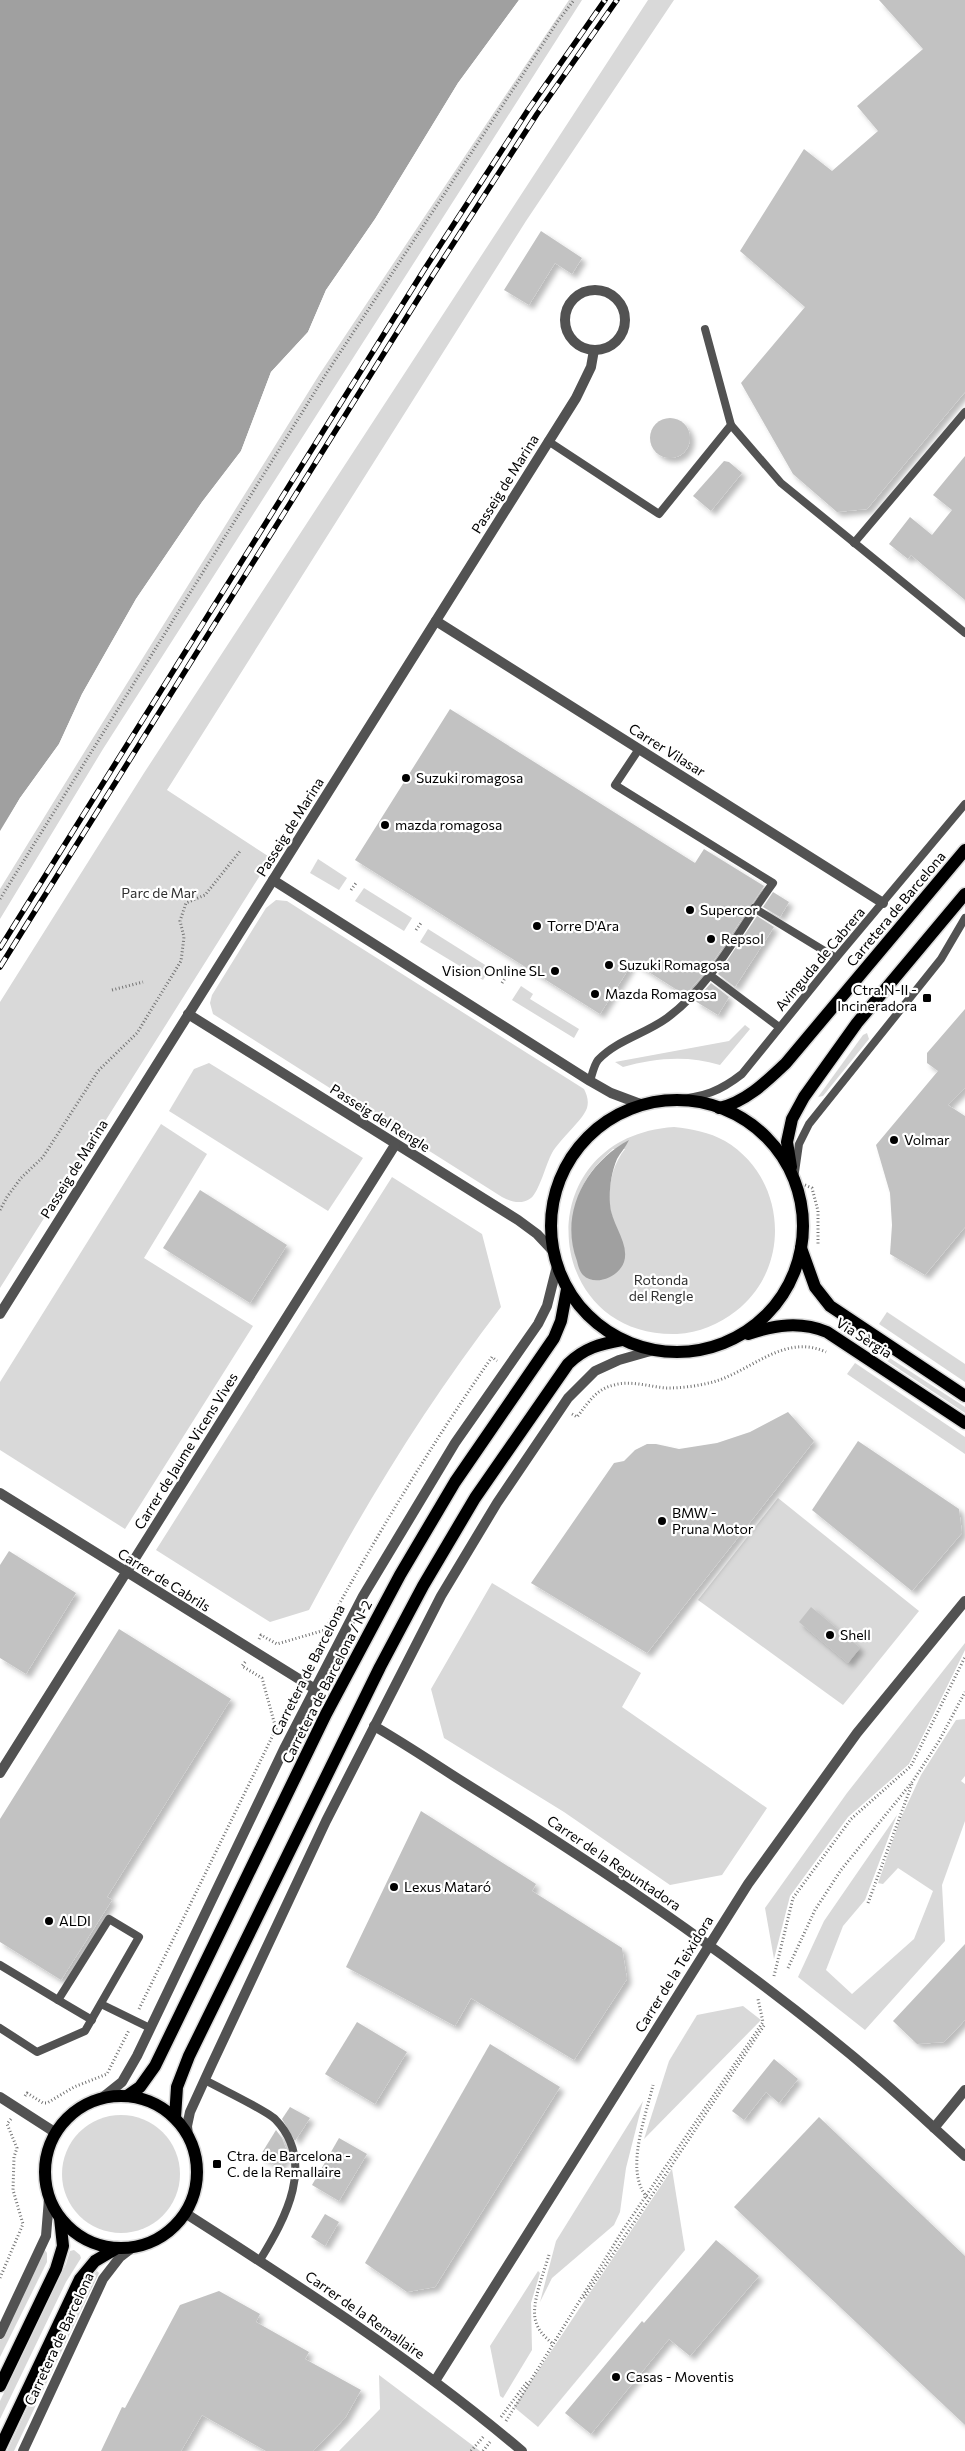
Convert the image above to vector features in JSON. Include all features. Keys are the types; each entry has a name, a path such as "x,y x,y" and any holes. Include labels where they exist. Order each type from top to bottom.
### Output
{"main road":[{"name":"Carretera de Barcelona","path":"719,1108 733,1104 765,1082 786,1063 965,850"},
{"path":"794,1179 772,1143 744,1121 719,1108 676,1100 644,1105 624,1112 605,1122 589,1136 572,1157 556,1189 550,1230 557,1266 575,1302 596,1324 622,1340 654,1350 681,1352 708,1348 734,1339 765,1316 778,1301 788,1285 801,1248 803,1225 800,1202 794,1179 788,1157 788,1142 792,1119 804,1097 857,1023 965,894"},
{"name":"Via Sèrgia","path":"801,1248 815,1287 830,1306 965,1396"},
{"name":"Carretera de Barcelona / N-2","path":"127,2096 140,2087 155,2066 326,1714 400,1575 455,1482 554,1338 561,1321 567,1289"},
{"name":"Via Sèrgia","path":"734,1339 775,1327 805,1325 827,1332 965,1423"},
{"path":"174,2118 177,2087 189,2056 380,1667 423,1586 475,1498 568,1364 576,1356 592,1347 622,1340"},
{"path":"127,2096 153,2104 174,2118 188,2136 195,2159 196,2183 192,2198 185,2212 168,2232 151,2242 133,2247 117,2248 85,2240 60,2218 49,2199 46,2188 45,2165 47,2154 56,2132 63,2123 81,2108 102,2098 127,2096"},
{"path":"0,2386 56,2269 63,2246 60,2218"},
{"path":"0,2448 80,2279 95,2260 117,2248"}],"street":[{"path":"600,289 608,292 622,305 625,322 618,339 603,349 594,350 577,345 571,338 564,321 565,312 574,297 582,292 600,289"},
{"name":"Passeig de Marina","path":"0,1314 585,382 591,367 594,350"},
{"name":"Carrer Vilasar","path":"436,621 883,903"},
{"path":"273,880 590,1081 611,1093 644,1105"},
{"name":"Passeig del Rengle","path":"188,1014 224,1035 395,1145 518,1220 537,1234 553,1251"},
{"name":"Carrer de Jaume Vicens Vives","path":"0,1773 395,1145"},
{"name":"Carretera de Barcelona","path":"102,2098 122,2082 128,2073 315,1689 363,1596 455,1443 538,1324 547,1306 557,1266"},
{"path":"188,2136 187,2126 190,2112 326,1821 441,1596 497,1503 568,1398 595,1371 620,1360 654,1350"},
{"name":"Carrer de Cabrils","path":"0,1493 315,1689"},
{"name":"Carrer de la Teixidora","path":"435,2381 748,1884 856,1733 919,1654 965,1601"},
{"name":"Carrer de la Repuntadora","path":"374,1726 545,1833 649,1902 765,1988 880,2080 965,2156"},
{"path":"934,2128 965,2090"},
{"path":"0,2098 56,2132"},
{"path":"0,2334 46,2236 49,2199"},
{"name":"Carrer de la Remallaire","path":"185,2212 260,2260 435,2381 496,2428 522,2451"},
{"name":"Carretera de Barcelona","path":"23,2451 103,2279 120,2257 133,2247"}],"lane":[{"path":"705,329 731,425 781,483 965,633"},
{"path":"854,543 965,412"},
{"path":"548,441 659,514 731,425"},
{"path":"590,1081 597,1061 620,1043 666,1019 711,976 754,908 773,883 615,785 639,749"},
{"name":"Avinguda de Cabrera","path":"676,1100 705,1095 724,1088 742,1074 965,804"},
{"path":"754,908 836,958"},
{"path":"794,1179 799,1144 808,1124 941,959 965,918"},
{"path":"711,976 779,1027"},
{"path":"0,2028 37,2052 84,2031 139,1937 109,1919 58,2000"},
{"path":"0,1965 92,2020"},
{"path":"101,2004 150,2028"},
{"path":"205,2080 274,2118 291,2148 295,2174 290,2204 278,2230 260,2260"}],"path":[{"path":"0,899 326,374 547,37 574,0"},
{"path":"0,1210 6,1197 20,1178 43,1157 98,1071 137,1033 181,961 184,937 180,921 186,903 205,894 241,850"},
{"path":"351,890 356,882"},
{"path":"416,930 421,923"},
{"path":"502,983 507,975"},
{"path":"112,990 143,982"},
{"path":"794,1179 812,1188 818,1211 817,1253"},
{"path":"561,1408 578,1417 592,1397 602,1389 616,1384 634,1383 668,1388 693,1386 713,1382 744,1370 780,1350 811,1346 833,1355 838,1353 845,1343"},
{"path":"0,2278 23,2224 13,2190 14,2157 17,2148 8,2124 26,2093 42,2103 47,2103 74,2087 107,2074 276,1729 262,1678 242,1666 261,1635 277,1644 325,1630 377,1534 410,1480 492,1357"},
{"path":"482,2451 553,2344 646,2196 763,2022 758,1998 773,1978 793,1898 851,1819 912,1766 965,1658"},
{"path":"788,1968 816,1910 841,1870 913,1781 965,1692"},
{"path":"868,1903 913,1781"},
{"path":"496,2428 765,2024"},
{"path":"649,2200 641,2190 636,2173 638,2147 654,2085"},
{"path":"549,2255 536,2301 535,2320 541,2332 553,2344"}],"green space":[{"path":"569,0 582,0 103,749 0,919 0,889 93,738 319,375"},
{"name":"Parc de Mar","path":"648,0 674,0 526,221 167,790 271,858 0,1288 0,1002 144,773"},
{"path":"318,859 347,878 339,890 310,873"},
{"path":"364,888 412,918 404,931 355,901"},
{"path":"276,900 287,901 584,1089 588,1103 585,1113 552,1153 537,1190 531,1198 524,1202 516,1202 502,1197 213,1014 210,1003 212,995 266,908"},
{"path":"428,929 490,968 483,980 420,942"},
{"path":"521,986 533,994 530,999 579,1029 574,1038 512,1000"},
{"path":"745,1025 750,1029 720,1065 683,1059 647,1061 623,1067 615,1062 729,1041"},
{"path":"867,1033 869,1039 823,1096 818,1097 863,1035"},
{"path":"209,1063 363,1158 328,1211 169,1111 194,1069"},
{"path":"161,1124 207,1154 144,1258 253,1326 125,1529 0,1450 0,1382"},
{"name":"Rotonda del Rengle","path":"674,1127 707,1133 725,1141 745,1157 760,1177 770,1199 775,1223 774,1247 767,1271 754,1293 736,1311 716,1324 701,1330 677,1334 631,1327 598,1305 577,1273 569,1236 574,1198 593,1164 626,1139","holes":["613,1149 625,1149 613,1172 610,1190 610,1208 624,1251 623,1264 572,1225 580,1191 590,1174"]},
{"path":"392,1177 482,1234 501,1307 448,1380 399,1454 353,1530 309,1610 270,1622 156,1550"},
{"path":"887,1312 965,1364 965,1382 879,1324"},
{"path":"839,1325 965,1407 965,1413 839,1329"},
{"path":"855,1363 965,1437 965,1454 847,1374"},
{"path":"778,1498 919,1611 843,1705 698,1600"},
{"path":"492,1583 641,1673 622,1707 767,1808 722,1875 670,1885 564,1812 444,1738 431,1689"},
{"path":"965,1643 965,1650 909,1764 848,1817 790,1896 774,1959 765,1908 847,1793"},
{"path":"965,1719 965,1776 961,1781 965,1784 965,1821 942,1885 945,1941 865,2030 798,1977 824,1921 897,1815 865,1900 843,1926 826,1970 852,1994 914,1939 933,1891 898,1868 883,1884 878,1883 900,1820 921,1775 956,1720"},
{"path":"743,2006 761,2020 644,2139 669,2061 697,2015"},
{"path":"643,2101 626,2168 620,2212 614,2225 552,2278 540,2302 556,2241"},
{"path":"121,2115 143,2120 163,2132 175,2152 180,2174 175,2196 163,2216 143,2228 121,2233 99,2228 79,2216 67,2196 62,2174 67,2152 79,2132 99,2120"},
{"path":"672,2169 685,2250 538,2427 514,2407"},
{"path":"44,2249 47,2253 47,2262 0,2357 0,2340"},
{"path":"74,2250 81,2258 66,2282 0,2419 0,2401 66,2264 70,2251"},
{"path":"97,2271 99,2273 14,2451 7,2451 85,2285"},
{"path":"538,2271 540,2273 531,2303 532,2350 503,2398 500,2396 490,2346"},
{"path":"379,2375 480,2451 339,2451 380,2409"}],"shaded area":[{"path":"0,0 519,0 458,83 375,219 326,290 308,332 271,372 241,451 202,502 136,599 82,694 59,744 20,798 0,831"},
{"path":"629,1140 615,1164 610,1193 613,1219 624,1248 624,1262 617,1272 606,1279 588,1279 580,1271 572,1243 571,1225 574,1208 580,1191 600,1162"}],"pier":[{"path":"519,0 521,1 460,84 377,221 328,291 310,334 273,374 243,452 204,504 138,601 84,695 62,745 0,833 20,798 59,744 82,694 136,599 202,502 241,451 271,372 308,332 326,290 375,219 458,83"}],"building":[{"path":"879,0 965,0 965,392 867,509 837,512 793,474 741,383 805,307 740,251 804,149 832,171 878,131 857,106 923,49"},
{"path":"541,231 582,258 572,274 555,263 529,305 504,290"},
{"path":"674,418 681,421 687,427 690,438 689,446 681,455 674,458 666,458 659,455 651,446 650,434 653,427 662,419"},
{"path":"965,456 965,600 911,555 908,559 889,544 910,517 932,535 952,510 933,495"},
{"path":"724,461 729,462 742,473 711,511 693,496"},
{"path":"450,709 695,863 704,849 764,886 708,969 685,995 633,962 600,1014 355,860"},
{"path":"773,892 789,902 780,917 763,907"},
{"path":"757,916 774,927 735,987 718,974"},
{"path":"711,983 729,997 718,1015 695,1001"},
{"path":"965,1009 965,1088 948,1105 965,1116 965,1227 925,1275 890,1254 892,1225 890,1193 876,1145 938,1071 927,1063 927,1053"},
{"path":"200,1190 287,1245 250,1303 163,1248"},
{"name":"BMW - Pruna Motor","path":"788,1412 814,1441 647,1653 531,1583 614,1463 624,1461 635,1450 647,1444 679,1449 717,1443 750,1432"},
{"path":"858,1441 959,1509 962,1533 912,1591 812,1510"},
{"path":"9,1551 76,1593 26,1674 0,1658 0,1565"},
{"name":"Shell","path":"811,1607 860,1648 848,1663 799,1622"},
{"path":"119,1629 231,1699 107,1897 112,1900 61,1980 0,1942 0,1819"},
{"path":"421,1811 536,1884 532,1891 622,1948 627,1979 574,2060 471,1998 455,2026 346,1967"},
{"path":"965,1944 965,2020 944,2042 917,2044 893,2021"},
{"path":"357,2022 407,2052 375,2104 325,2074"},
{"path":"490,2044 560,2087 435,2287 407,2292 365,2263"},
{"path":"774,2059 798,2079 779,2103 766,2092 744,2120 732,2111"},
{"path":"290,2107 310,2118 295,2141 282,2119"},
{"path":"819,2117 965,2256 965,2425 734,2207"},
{"path":"276,2130 282,2138 288,2154 279,2168 260,2156"},
{"path":"339,2138 367,2154 339,2201 312,2185"},
{"path":"325,2214 339,2222 325,2246 311,2237"},
{"path":"716,2240 759,2276 690,2356 669,2339 591,2434 565,2413 642,2321 644,2323"},
{"path":"219,2291 260,2314 256,2322 309,2352 305,2359 361,2390 345,2418 313,2451 266,2451 202,2415 181,2451 101,2451 122,2407 125,2408 180,2305"}],"railway":[{"path":"0,948 424,270 528,110 605,0"},
{"path":"0,967 433,275 537,114 617,0"}],"place":[{"name":"Suzuki romagosa","path":"406,778"},
{"name":"mazda romagosa","path":"385,825"},
{"name":"Supercor","path":"690,910"},
{"name":"Torre D'Ara","path":"537,926"},
{"name":"Repsol","path":"711,939"},
{"name":"Suzuki Romagosa","path":"609,965"},
{"name":"Vision Online SL","path":"555,971"},
{"name":"Mazda Romagosa","path":"595,994"},
{"name":"Ctra.N-II - Incineradora","path":"927,998"},
{"name":"Volmar","path":"894,1140"},
{"name":"BMW - Pruna Motor","path":"662,1521"},
{"name":"Shell","path":"830,1635"},
{"name":"Lexus Mataró","path":"394,1887"},
{"name":"ALDI","path":"49,1921"},
{"name":"Ctra. de Barcelona - C. de la Remallaire","path":"217,2164"},
{"name":"Casas - Moventis","path":"616,2377"}]}
